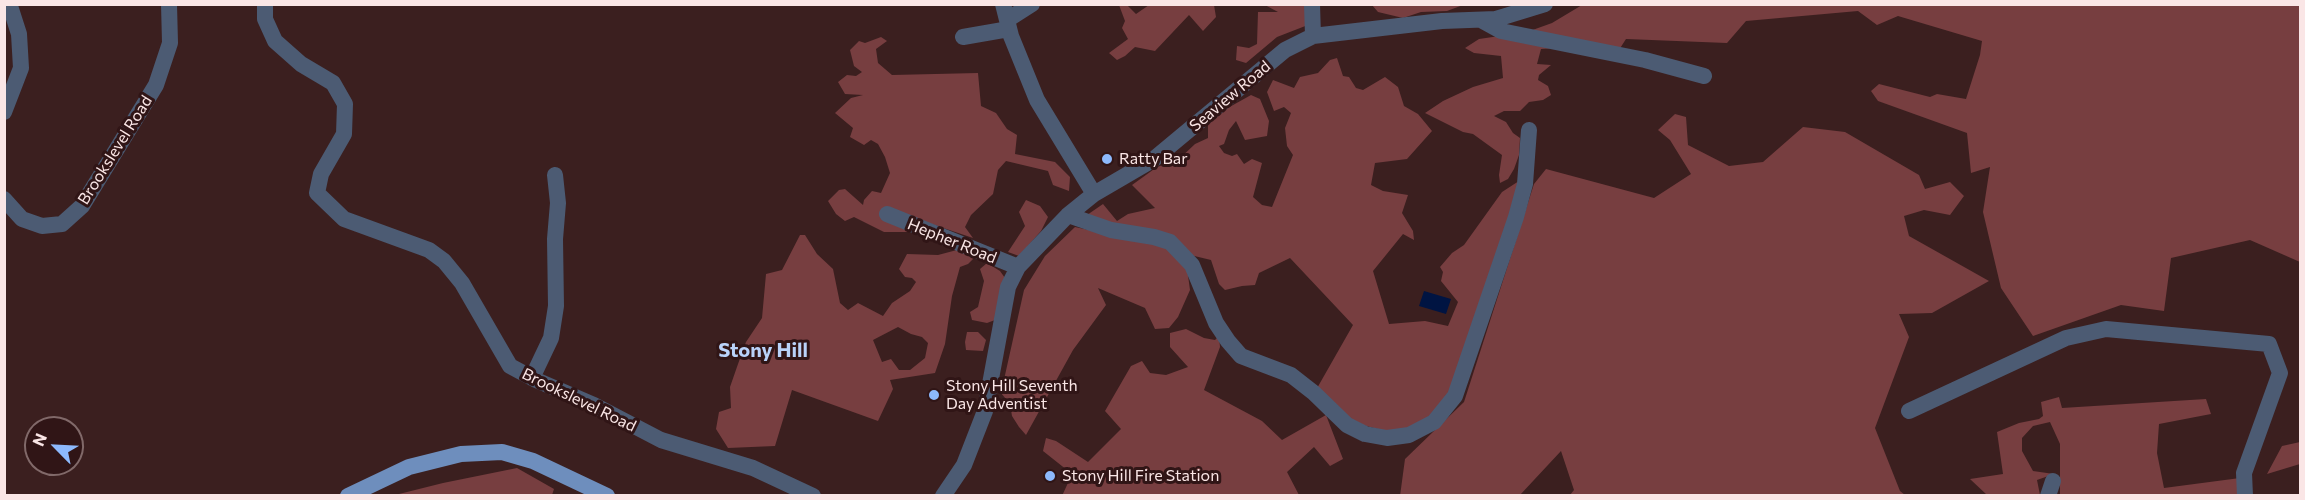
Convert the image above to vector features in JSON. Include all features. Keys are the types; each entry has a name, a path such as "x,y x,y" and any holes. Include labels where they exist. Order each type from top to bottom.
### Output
{"main road":[{"path":"348,495 409,467 461,454 502,452 533,460 607,495"}],"street":[{"path":"4,111 21,68 19,34 10,6 6,4"},
{"name":"Brookslevel Road","path":"4,199 22,219 42,226 62,224 82,206 156,85 170,43 169,4"},
{"name":"Brookslevel Road","path":"265,4 265,19 275,40 301,64 333,83 345,104 344,134 321,174 316,193 344,219 429,250 444,261 462,283 510,366 594,405 661,440 753,468 813,495"},
{"path":"963,37 1032,4"},
{"path":"1312,4 1313,36"},
{"name":"Seaview Road","path":"943,495 964,465 985,411 1008,287 1017,267 1068,215 1094,194 1154,159 1285,50 1313,36 1442,21 1545,4"},
{"path":"1492,14 1501,31 1644,60 1704,76"},
{"path":"1006,18 1037,100 1094,194"},
{"path":"1068,215 1111,230 1170,242 1192,265 1216,323 1241,356 1291,375 1314,393 1347,425 1365,434 1387,438 1408,435 1434,422 1455,396 1516,218 1525,184 1529,130"},
{"path":"532,378 551,338 556,306 555,239 558,203 555,175"},
{"name":"Hepher Road","path":"887,214 1017,267"},
{"path":"1909,411 2066,338 2106,329 2269,344 2280,373 2244,473 2245,495"}],"shaded area":[{"path":"1119,5 1127,5 1136,14 1149,5 1214,5 1216,17 1203,31 1189,15 1155,51 1135,47 1117,60 1109,53 1128,39 1122,28 1125,21"},
{"path":"1265,5 1309,5 1313,23 1277,37 1246,63 1236,60 1237,46 1249,48 1257,44 1258,12 1278,12"},
{"path":"1372,5 1463,5 1447,11 1421,12 1403,18 1378,12"},
{"path":"1582,5 2300,5 2300,262 2250,240 2171,258 2164,311 2121,305 2033,336 2001,288 1983,212 1990,167 1971,173 1967,133 1878,101 1871,91 1879,84 1930,97 1937,94 1966,99 1982,41 1898,16 1877,25 1858,11 1746,21 1727,43 1626,39 1617,53 1588,46 1541,49 1537,64 1551,65 1539,75 1538,80 1548,86 1551,95 1543,100 1529,102 1520,111 1504,111 1494,116 1506,122 1513,133 1520,138 1519,155 1514,169 1508,179 1500,183 1502,155 1473,134 1463,132 1425,113 1443,101 1473,87 1503,78 1501,56 1474,53 1465,48 1479,39 1527,32 1552,23"},
{"path":"881,37 887,41 876,49 878,63 892,75 978,73 981,106 996,113 1007,129 1017,135 1015,154 1055,162 1070,177 1069,191 1053,185 1048,171 1006,161 998,170 993,194 971,215 965,227 973,238 890,210 917,229 908,232 884,232 854,217 845,221 836,214 828,201 839,190 845,189 863,205 864,200 872,191 881,193 890,173 878,144 871,140 864,145 850,137 853,128 835,113 851,98 863,95 845,94 838,82 847,75 856,76 862,72 854,66 850,50 859,41 865,43"},
{"path":"1337,58 1343,76 1349,77 1356,88 1363,90 1385,77 1398,87 1404,106 1418,114 1432,131 1407,159 1375,163 1371,185 1383,191 1408,195 1402,213 1413,231 1414,240 1403,234 1373,271 1389,324 1425,321 1448,326 1458,302 1441,281 1443,272 1440,267 1452,253 1464,245 1502,192 1522,179 1453,393 1431,417 1407,430 1386,431 1350,422 1316,390 1353,325 1290,258 1259,273 1255,285 1225,290 1219,284 1211,260 1186,254 1087,215 1103,204 1117,221 1128,214 1155,208 1132,185 1157,167 1178,160 1195,144 1208,138 1208,122 1251,95 1260,99 1269,121 1267,136 1245,140 1236,121 1229,130 1224,144 1219,146 1224,153 1232,156 1237,154 1244,164 1252,159 1262,163 1253,197 1262,205 1272,207 1293,155 1287,146 1285,128 1291,113 1284,107 1274,111 1267,92 1273,80 1294,88 1300,77 1318,73 1330,60"},
{"path":"1675,114 1686,117 1688,145 1729,166 1763,162 1803,127 1845,132 1919,175 1925,189 1950,182 1964,196 1950,215 1924,210 1904,216 1909,236 1989,281 1932,313 1899,314 1909,337 1875,428 1900,491 1905,495 1570,495 1574,490 1561,451 1520,495 1400,496 1405,459 1464,402 1534,184 1546,169 1654,198 1691,174 1670,140 1658,130"},
{"path":"1026,200 1040,206 1048,217 1041,231 1019,256 1008,252 1025,226 1019,212"},
{"path":"1075,227 1164,246 1187,268 1190,290 1178,317 1169,328 1155,329 1145,308 1098,288 1106,305 1073,350 1026,435 1012,416 1010,404 1001,393 1024,290 1045,256"},
{"path":"800,235 805,235 817,254 833,269 840,303 848,310 858,303 883,316 892,303 910,291 916,282 912,278 905,277 899,269 907,254 938,255 972,246 977,255 968,264 960,267 952,296 945,344 935,373 890,380 893,389 878,421 792,390 775,446 728,448 716,429 719,412 731,408 730,387 746,342 762,318 766,274 782,270","holes":["898,327 922,337 928,343 925,358 910,370 899,370 891,359 882,362 873,340"]},
{"path":"987,263 1000,271 1005,278 995,320 987,323 972,320 970,312 978,307 984,281 980,269"},
{"path":"1186,329 1204,338 1215,340 1219,336 1220,347 1204,390 1262,421 1282,440 1326,415 1343,459 1330,466 1314,447 1287,472 1299,495 1062,496 1072,474 1043,451 1046,438 1056,441 1088,462 1121,429 1105,411 1131,366 1142,361 1150,373 1166,375 1188,367 1170,347 1170,333"},
{"path":"967,332 978,332 986,340 983,351 966,350"},
{"path":"2059,397 2062,408 2206,399 2211,414 2159,424 2157,453 2164,488 2240,478 2239,495 2060,495 2060,444 2050,422 2033,426 2022,438 2022,451 2033,471 2054,474 2037,480 2040,495 1987,495 1970,479 2003,474 1997,432 2019,423 2039,419 2043,416 2041,402"},
{"path":"2300,442 2300,464 2267,474 2282,446"},
{"path":"517,468 554,489 552,495 395,495 443,483"}],"water":[{"path":"1424,291 1451,299 1446,314 1419,306"}],"place":[{"name":"Ratty Bar","path":"1107,159"},
{"name":"Stony Hill Seventh Day Adventist","path":"934,395"},
{"name":"Stony Hill Fire Station","path":"1050,476"}],"district":[{"name":"Stony Hill","path":"763,350"}]}
